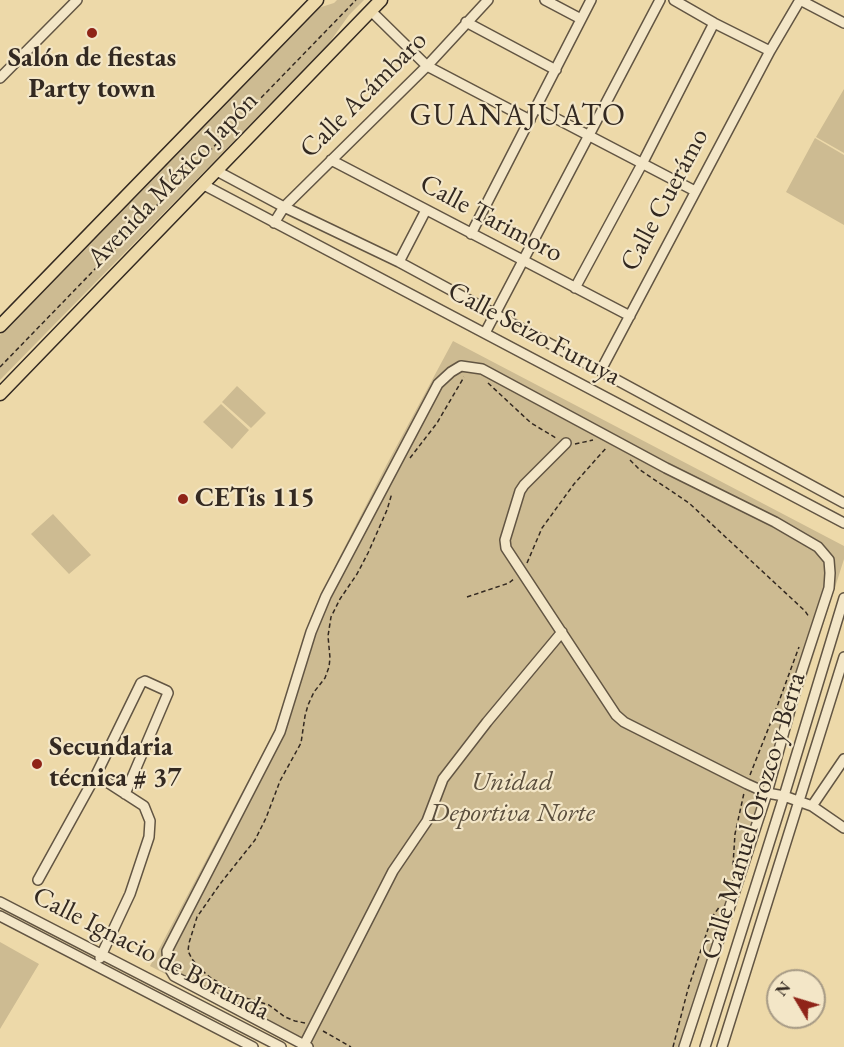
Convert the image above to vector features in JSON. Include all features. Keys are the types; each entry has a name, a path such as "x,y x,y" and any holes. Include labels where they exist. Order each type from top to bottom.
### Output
{"main road":[{"name":"Avenida México Japón","path":"0,394 339,43 371,5 381,0"},
{"name":"Avenida México Japón","path":"0,326 318,1"}],"street":[{"path":"0,78 76,0"},
{"name":"Calle Acámbaro","path":"274,222 284,207 427,66 488,0"},
{"path":"545,0 582,19"},
{"path":"471,234 591,0"},
{"path":"485,333 660,0"},
{"path":"674,0 770,51"},
{"path":"800,0 844,23"},
{"name":"Calle Cuerámo","path":"601,370 770,51 800,0"},
{"path":"371,5 427,66 530,120"},
{"path":"466,22 556,69"},
{"path":"575,288 642,164 714,22"},
{"path":"536,108 695,191"},
{"name":"Calle Tarimoro","path":"331,160 630,316"},
{"name":"Calle Seizo Furuya","path":"215,170 284,207 399,262 844,503"},
{"name":"Calle Seizo Furuya","path":"202,184 844,523"},
{"path":"399,262 426,210"},
{"path":"562,632 443,779 427,821 393,871 313,1026 306,1046 174,976 168,966 166,951 280,732 311,632 326,596 438,384 461,366 482,369 611,441 776,522 818,547 829,560 829,588 795,692 767,793 684,1047"},
{"path":"566,443 520,491 505,540 506,548 616,715 624,722 747,784 767,793 784,796 812,806 844,828"},
{"name":"Calle Manuel Orozco y Berra","path":"705,1047 844,598"},
{"name":"Calle Manuel Orozco y Berra","path":"722,1047 844,657"},
{"path":"38,880 96,775 141,683 145,681 168,693 125,794"},
{"path":"812,806 844,759"},
{"path":"96,775 144,806 150,821 149,837 130,894 97,966"},
{"name":"Calle Ignacio de Borunda","path":"0,902 281,1047"},
{"name":"Calle Ignacio de Borunda","path":"0,916 253,1047"}],"path":[{"path":"0,368 356,0"},
{"path":"408,461 438,423 461,380 464,376 468,376"},
{"path":"483,380 531,423 566,443 573,445 592,440 611,441"},
{"path":"467,597 509,583 522,573 542,528 574,484 611,441"},
{"path":"624,456 640,470 688,503 805,611 809,617 808,622"},
{"path":"351,1047 313,1026 285,1017 269,1005 246,998 211,978 192,960 188,951 197,917 255,840 280,781 301,743 308,705 314,692 325,678 329,667 328,636 331,617 372,544 387,510 393,487"},
{"path":"732,871 735,834 747,784 801,642"},
{"path":"673,1047 688,989 712,917 725,898"}],"green space":[{"path":"337,0 364,0 349,15 327,46 0,380 0,335 318,8"},
{"path":"844,89 844,153 816,137"},
{"path":"815,138 844,155 844,225 786,192"},
{"name":"Unidad Deportiva Norte","path":"453,341 844,546 844,559 690,1047 306,1047 150,966 277,726 296,673 310,619 387,464"},
{"path":"237,386 266,413 251,428 222,402"},
{"path":"221,404 249,430 232,449 203,422"},
{"path":"53,514 91,555 69,574 31,534"},
{"path":"0,942 39,964 0,1029"}],"place":[{"name":"Salón de fiestas Party town","path":"92,33"},
{"name":"CETis 115","path":"183,499"},
{"name":"Secundaria técnica # 37","path":"37,764"}],"district":[{"name":"GUANAJUATO","path":"518,117"}]}
